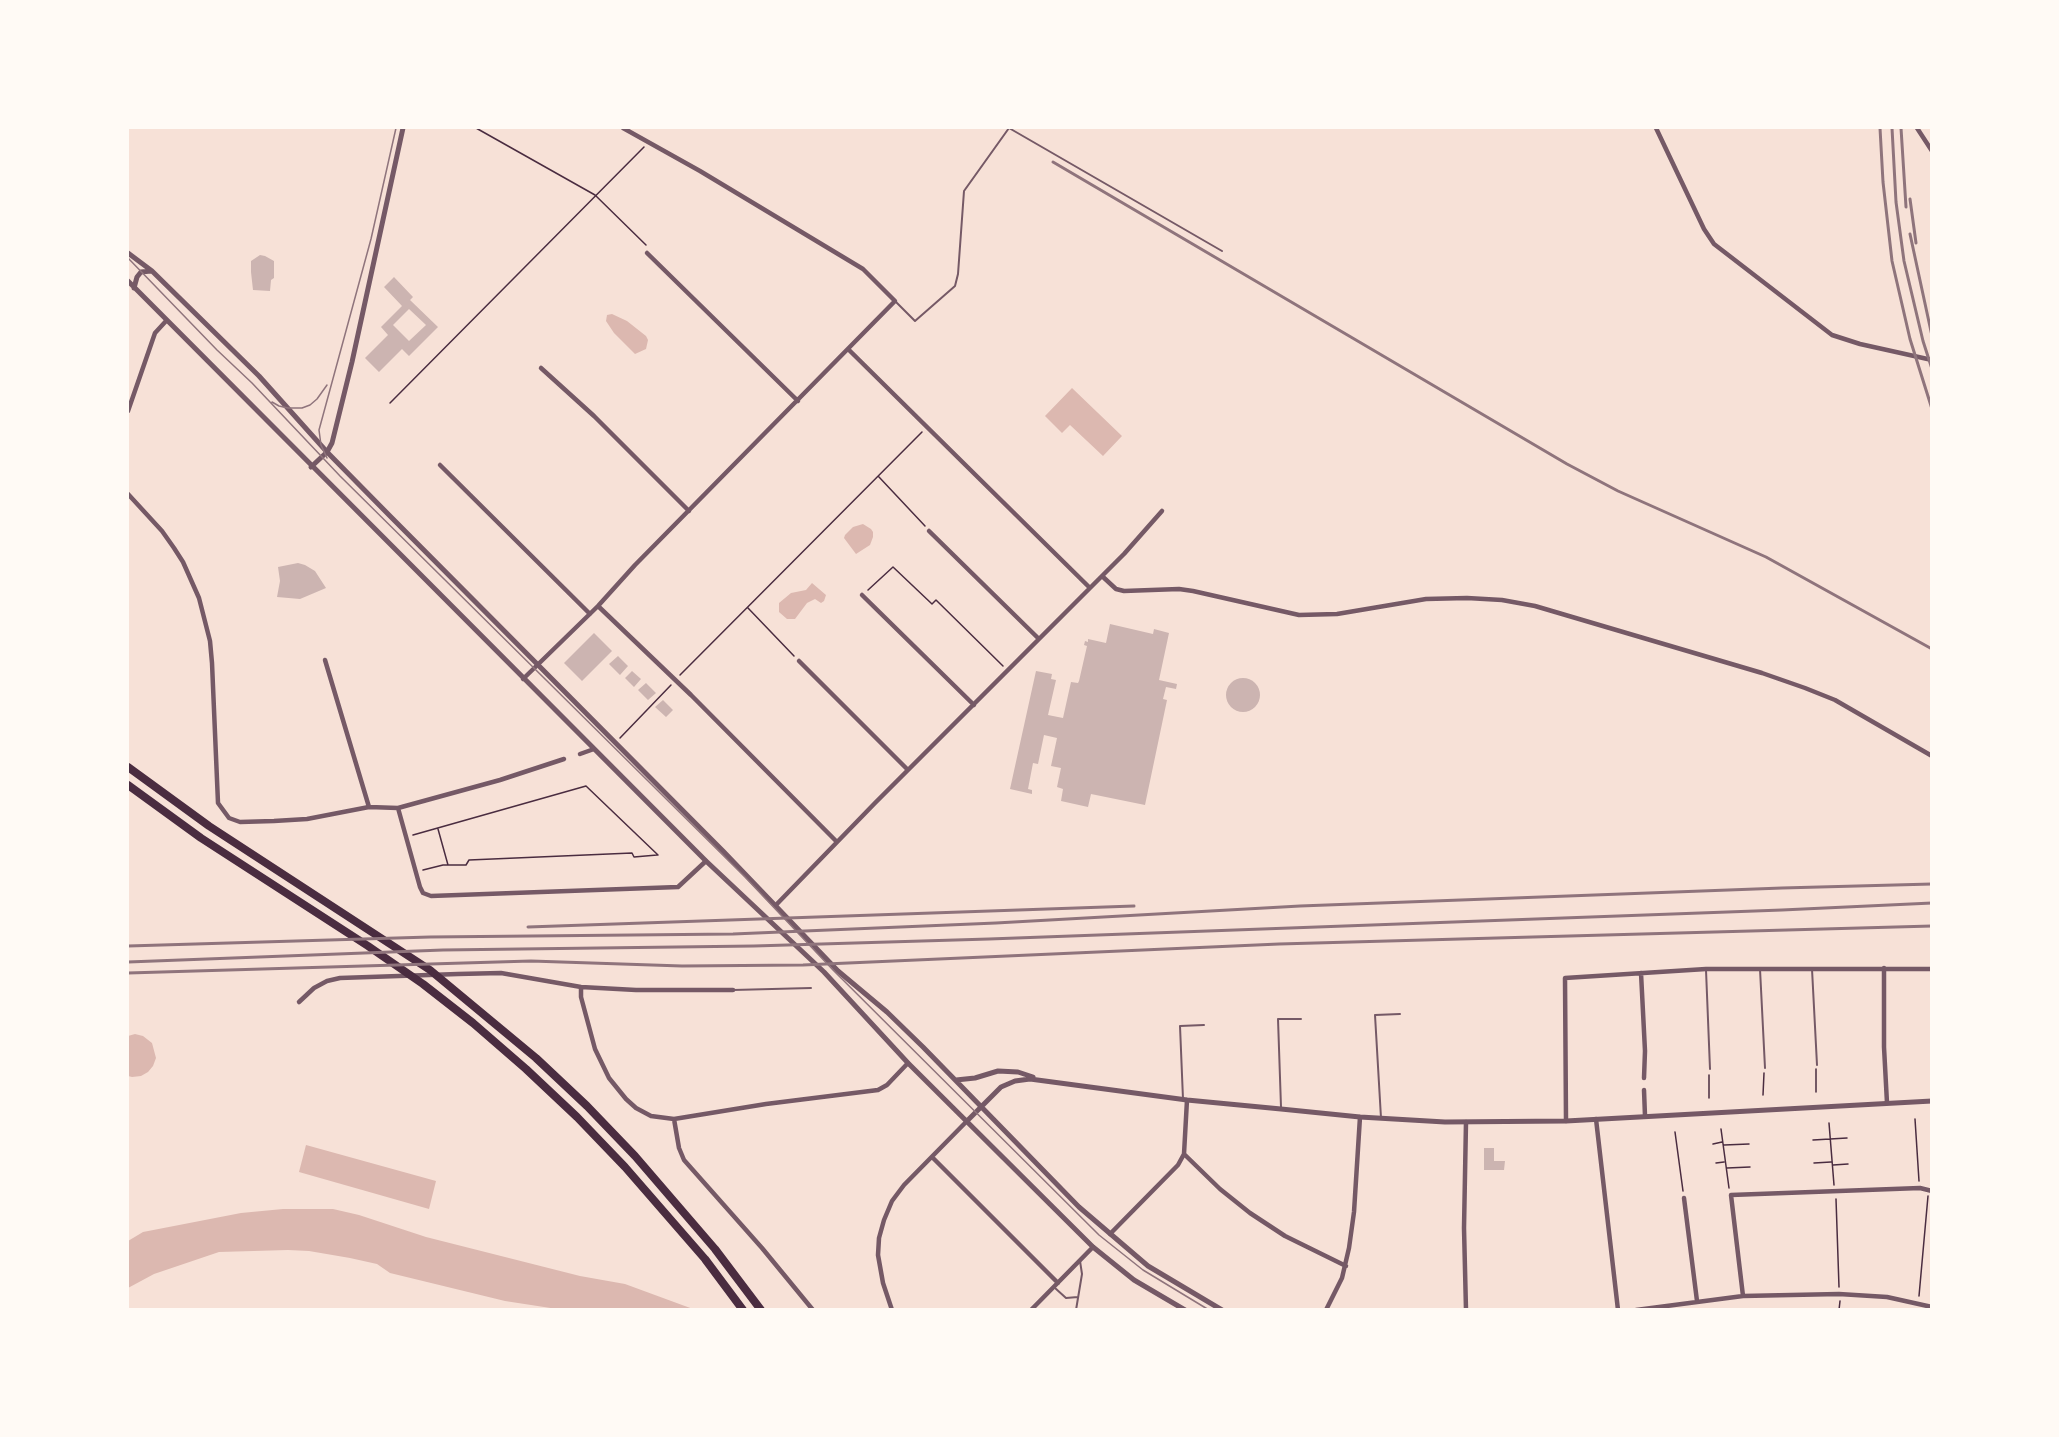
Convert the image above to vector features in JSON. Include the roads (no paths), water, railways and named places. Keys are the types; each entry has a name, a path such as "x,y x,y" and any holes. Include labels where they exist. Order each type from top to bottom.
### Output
{"highway":[{"path":"128,767 208,826 430,969 519,1043 587,1106 635,1156 715,1249 761,1310"},
{"path":"128,785 201,838 368,946 474,1023 535,1077 624,1165 691,1242 743,1310"}],"street":[{"path":"311,467 327,452 332,443 403,128"},
{"path":"524,679 895,301 863,269 623,128"},
{"path":"1656,128 1704,229 1714,244 1832,335 1932,360"},
{"path":"1917,128 1932,151"},
{"path":"128,253 153,271 259,376 327,452 838,971 887,1012 1079,1207 1148,1266 1222,1310"},
{"path":"647,253 798,401"},
{"path":"134,288 141,272 153,271"},
{"path":"128,281 706,861 839,987 908,1063 1093,1247 1134,1280 1185,1310"},
{"path":"128,411 155,333 166,321"},
{"path":"848,349 1090,588"},
{"path":"541,368 594,416 689,512"},
{"path":"440,465 590,614"},
{"path":"128,494 162,531 183,562 199,598 212,663 218,803 229,818 240,822 308,819 369,807 398,808 500,780 564,759"},
{"path":"775,906 1102,576 1162,511"},
{"path":"929,531 1039,639"},
{"path":"1102,576 1116,589 1124,591 1186,590 1299,615 1336,614 1426,599 1502,600 1535,606 1762,673 1805,688 1835,700 1932,756"},
{"path":"862,595 974,705"},
{"path":"598,606 676,680 837,842"},
{"path":"325,660 369,807"},
{"path":"799,661 908,770"},
{"path":"580,754 594,749"},
{"path":"398,808 423,893 431,896 673,887 682,885 706,861"},
{"path":"1884,968 1887,1103"},
{"path":"1566,1120 1565,978 1706,969 1932,969"},
{"path":"299,1002 314,988 327,981 340,978 458,974 501,973 581,987 636,990 733,990"},
{"path":"1641,973 1644,1078"},
{"path":"581,987 581,997 595,1049 609,1078 626,1099 636,1108 651,1116 674,1119 766,1104 878,1090 887,1085 908,1063"},
{"path":"956,1080 1006,1071 1018,1072 1039,1079 1281,1110 1360,1117 1466,1122 1596,1119 1932,1101"},
{"path":"892,1310 883,1283 878,1255 879,1238 892,1201 904,1185 981,1106 1006,1084 1039,1079"},
{"path":"1644,1090 1645,1116"},
{"path":"1110,1234 1178,1165 1184,1154 1185,1099"},
{"path":"1326,1310 1346,1266 1354,1212 1360,1117"},
{"path":"674,1119 679,1148 684,1160 813,1310"},
{"path":"1596,1119 1618,1310"},
{"path":"1466,1122 1464,1228 1466,1310"},
{"path":"1184,1154 1220,1189 1250,1213 1285,1236 1346,1266"},
{"path":"932,1157 1056,1285"},
{"path":"1743,1296 1731,1195 1835,1190 1920,1188 1930,1190"},
{"path":"1684,1198 1697,1301"},
{"path":"1031,1310 1093,1247"},
{"path":"1636,1310 1743,1296 1839,1294 1887,1297 1932,1306"}],"lane":[{"path":"895,301 915,321 955,286 958,274 964,191 1009,128 1222,251"},
{"path":"1811,968 1817,1065"},
{"path":"1706,969 1710,1069"},
{"path":"1760,969 1765,1068"},
{"path":"733,990 811,988"},
{"path":"1381,1118 1376,1015 1400,1014"},
{"path":"1281,1110 1278,1019 1301,1018"},
{"path":"1185,1099 1180,1026 1204,1025"},
{"path":"1076,1310 1082,1274 1080,1261"},
{"path":"1056,1285 1066,1298 1078,1297"}],"tram line":[{"path":"327,458 321,445 319,430 371,239 396,128"},
{"path":"128,258 340,476 745,877 833,970 1099,1235 1143,1270 1209,1310"},
{"path":"272,402 288,408 302,408 317,399 327,385"}],"railway":[{"path":"1880,128 1883,182 1892,261 1910,339 1932,409"},
{"path":"1892,128 1896,202 1904,261 1932,369"},
{"path":"1901,128 1906,207"},
{"path":"1053,162 1567,464 1618,491 1766,557 1932,649"},
{"path":"1910,199 1916,243"},
{"path":"1910,234 1932,336"},
{"path":"128,946 430,937 733,934 996,923 1300,906 1932,884"},
{"path":"128,962 443,950 754,946 989,939 1932,903"},
{"path":"528,927 1134,906"},
{"path":"128,973 531,961 682,966 803,965 1279,944 1932,926"}]}
